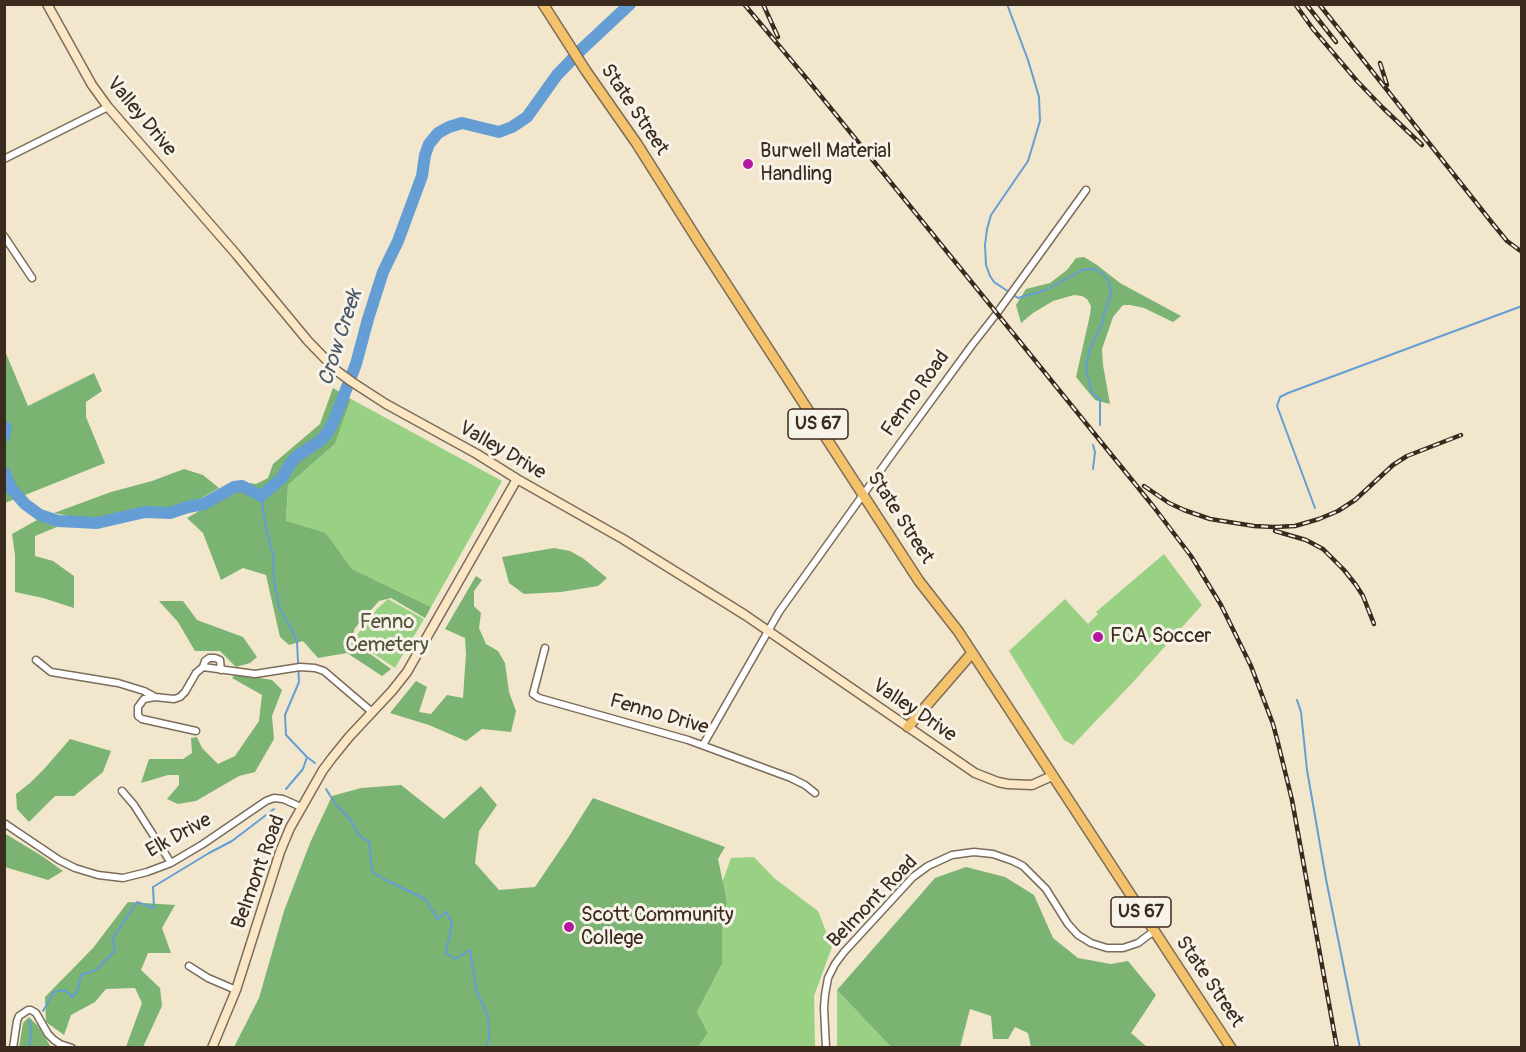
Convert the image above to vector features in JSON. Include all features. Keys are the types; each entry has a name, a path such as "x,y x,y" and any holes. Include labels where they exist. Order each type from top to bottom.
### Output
{"main road":[{"name":"State Street","path":"543,4 637,144 919,580 958,631 1230,1047"},
{"path":"908,727 972,653"}],"street":[{"name":"Valley Drive","path":"47,4 108,107 308,341 337,371 361,389 623,539 745,615 975,772 998,782 1032,785 1052,776"},
{"path":"4,159 108,107"},
{"name":"Fenno Road","path":"703,745 779,612 1086,190"},
{"path":"4,236 32,278"},
{"name":"Belmont Road","path":"212,1047 236,990 280,852 301,807 332,758 407,672 517,479"},
{"name":"Fenno Drive","path":"545,648 533,694 539,698 703,745 791,778 805,785 815,794"},
{"path":"196,731 142,719 138,716 138,707 144,699 180,697 209,658 220,660 221,670"},
{"path":"36,660 51,672 118,683 155,697"},
{"path":"203,667 255,674 310,667 324,671 372,712"},
{"path":"122,791 134,805 171,862"},
{"name":"Elk Drive","path":"4,823 59,860 75,868 99,875 123,878 147,872 171,862 203,844 266,801 274,798 283,799 301,807"},
{"name":"Belmont Road","path":"826,1047 825,995 828,978 835,964 913,878 928,866 952,855 974,852 993,854 1023,866 1046,889 1068,924 1078,935 1091,943 1107,948 1123,948 1138,943 1154,931"},
{"path":"189,966 208,978 236,990"},
{"path":"13,1047 19,1016 28,1010 36,1013 54,1040 72,1047"}],"green space":[{"path":"1084,257 1120,283 1181,316 1173,322 1144,308 1123,305 1113,317 1102,349 1110,404 1095,400 1076,377 1090,315 1091,306 1087,299 1074,295 1053,301 1021,323 1016,305 1026,289 1050,283 1067,270 1076,258"},
{"path":"5,351 28,406 94,373 102,391 86,402 86,417 105,463 5,503"},
{"path":"333,388 351,399 335,444 288,485 286,521 326,533 352,569 431,607 425,618 391,598 379,601 355,628 351,640 391,669 382,676 347,653 318,658 303,641 289,645 280,637 266,575 243,568 221,580 203,533 187,518 229,494 236,481 256,484 268,478 273,464 320,424"},
{"path":"351,399 502,481 431,607 352,569 326,533 286,522 288,485 335,444"},
{"path":"184,469 203,475 219,488 200,499 167,509 138,508 89,520 54,513 111,492 152,481"},
{"path":"37,520 57,527 35,536 35,556 53,561 74,576 74,608 15,592 15,555 12,534"},
{"path":"554,548 570,551 607,578 598,586 561,592 524,594 509,583 502,557"},
{"name":"FCA Soccer","path":"1164,554 1202,605 1073,745 1064,740 1009,651 1065,599 1088,624 1098,614 1096,612"},
{"path":"476,576 482,580 474,591 474,606 481,613 479,628 486,644 498,651 505,663 509,692 516,711 511,732 482,729 466,741 429,725 390,713 416,681 427,687 419,712 431,714 447,695 463,698 465,638 445,629"},
{"name":"Fenno Cemetery","path":"388,599 424,619 395,668 353,640 377,609"},
{"path":"159,601 183,601 197,620 243,637 257,657 250,663 236,667 220,651 195,651 178,622"},
{"path":"236,674 272,680 282,690 272,716 274,739 255,772 239,776 196,801 178,804 167,799 179,785 179,775 168,775 141,783 149,759 183,759 192,753 191,738 197,737 202,748 218,764 235,756 259,721 262,695 232,678"},
{"path":"70,739 111,751 103,772 74,796 55,796 29,822 17,809 16,794 45,768"},
{"name":"Scott Community College","path":"401,785 444,819 481,786 497,805 479,831 475,863 499,890 535,887 593,798 725,847 718,859 727,902 722,926 722,964 697,1012 708,1033 698,1047 234,1047 259,998 284,911 310,843 332,796 361,788"},
{"path":"4,833 63,871 48,880 5,867"},
{"path":"754,857 774,878 818,911 832,947 814,996 815,1047 698,1047 708,1033 697,1012 722,964 722,926 727,902 722,883 731,858"},
{"path":"966,867 1005,877 1034,895 1053,938 1078,958 1111,964 1128,961 1156,995 1131,1033 1147,1047 1031,1047 1028,1033 1015,1027 1008,1039 993,1039 991,1016 970,1009 960,1047 891,1047 837,990 935,878"},
{"path":"128,902 175,905 162,928 171,953 148,953 141,970 160,988 162,1006 143,1047 126,1047 142,1003 135,988 106,989 95,1002 71,1015 64,1035 46,1022 45,997 93,948"},
{"path":"837,990 891,1047 837,1047"},
{"path":"29,1017 38,1026 51,1047 19,1047 23,1023"}],"waterway":[{"name":"Crow Creek","path":"4,472 11,488 25,504 40,515 58,521 97,523 145,512 170,513 204,504 234,487 242,486 261,496 282,478 297,456 320,441 335,418 356,364 383,272 398,241 422,176 429,144 438,133 462,123 499,132 527,117 557,75 630,4"},
{"path":"1007,4 1039,97 1040,121 1028,161 991,215 985,245 986,265 994,282 1018,298 1046,290 1082,270 1094,269 1104,275 1109,282 1111,293 1103,322 1089,351 1086,369 1092,393 1100,400 1100,425"},
{"path":"1315,508 1277,406 1280,397 1522,306"},
{"name":"Crow Creek","path":"4,426 6,428 4,436"},
{"path":"1093,445 1095,452 1093,469"},
{"path":"261,496 273,555 274,581 279,607 297,642 299,682 285,715 286,735 315,763"},
{"path":"1297,700 1301,712 1307,770 1326,879 1360,1048"},
{"path":"286,789 303,769 307,757"},
{"path":"326,789 358,833 363,839 369,841 372,872 425,899 438,919 446,912 452,922 446,953 455,959 470,950 477,992 488,1016 489,1037 486,1048"},
{"path":"43,1011 54,992 65,990 73,997 78,990 81,975 96,970 115,951 112,939 137,902 154,908 153,887 232,841 274,809"},
{"path":"29,1048 30,1021"}],"railway":[{"path":"744,4 1153,506 1191,556 1221,605 1251,666 1278,743 1292,800 1337,1048"},
{"path":"763,4 778,37"},
{"path":"1295,4 1357,81 1422,145"},
{"path":"1306,4 1336,42"},
{"path":"1319,4 1493,224 1507,241 1522,252"},
{"path":"1380,63 1387,85"},
{"path":"1144,486 1169,503 1210,519 1254,526 1295,526 1338,511 1355,500 1393,465 1407,456 1461,435"},
{"path":"1275,531 1306,540 1323,549 1356,585 1374,624"}],"place":[{"name":"Burwell Material Handling","path":"748,164"},
{"name":"FCA Soccer","path":"1098,637"},
{"name":"Scott Community College","path":"569,927"}]}
